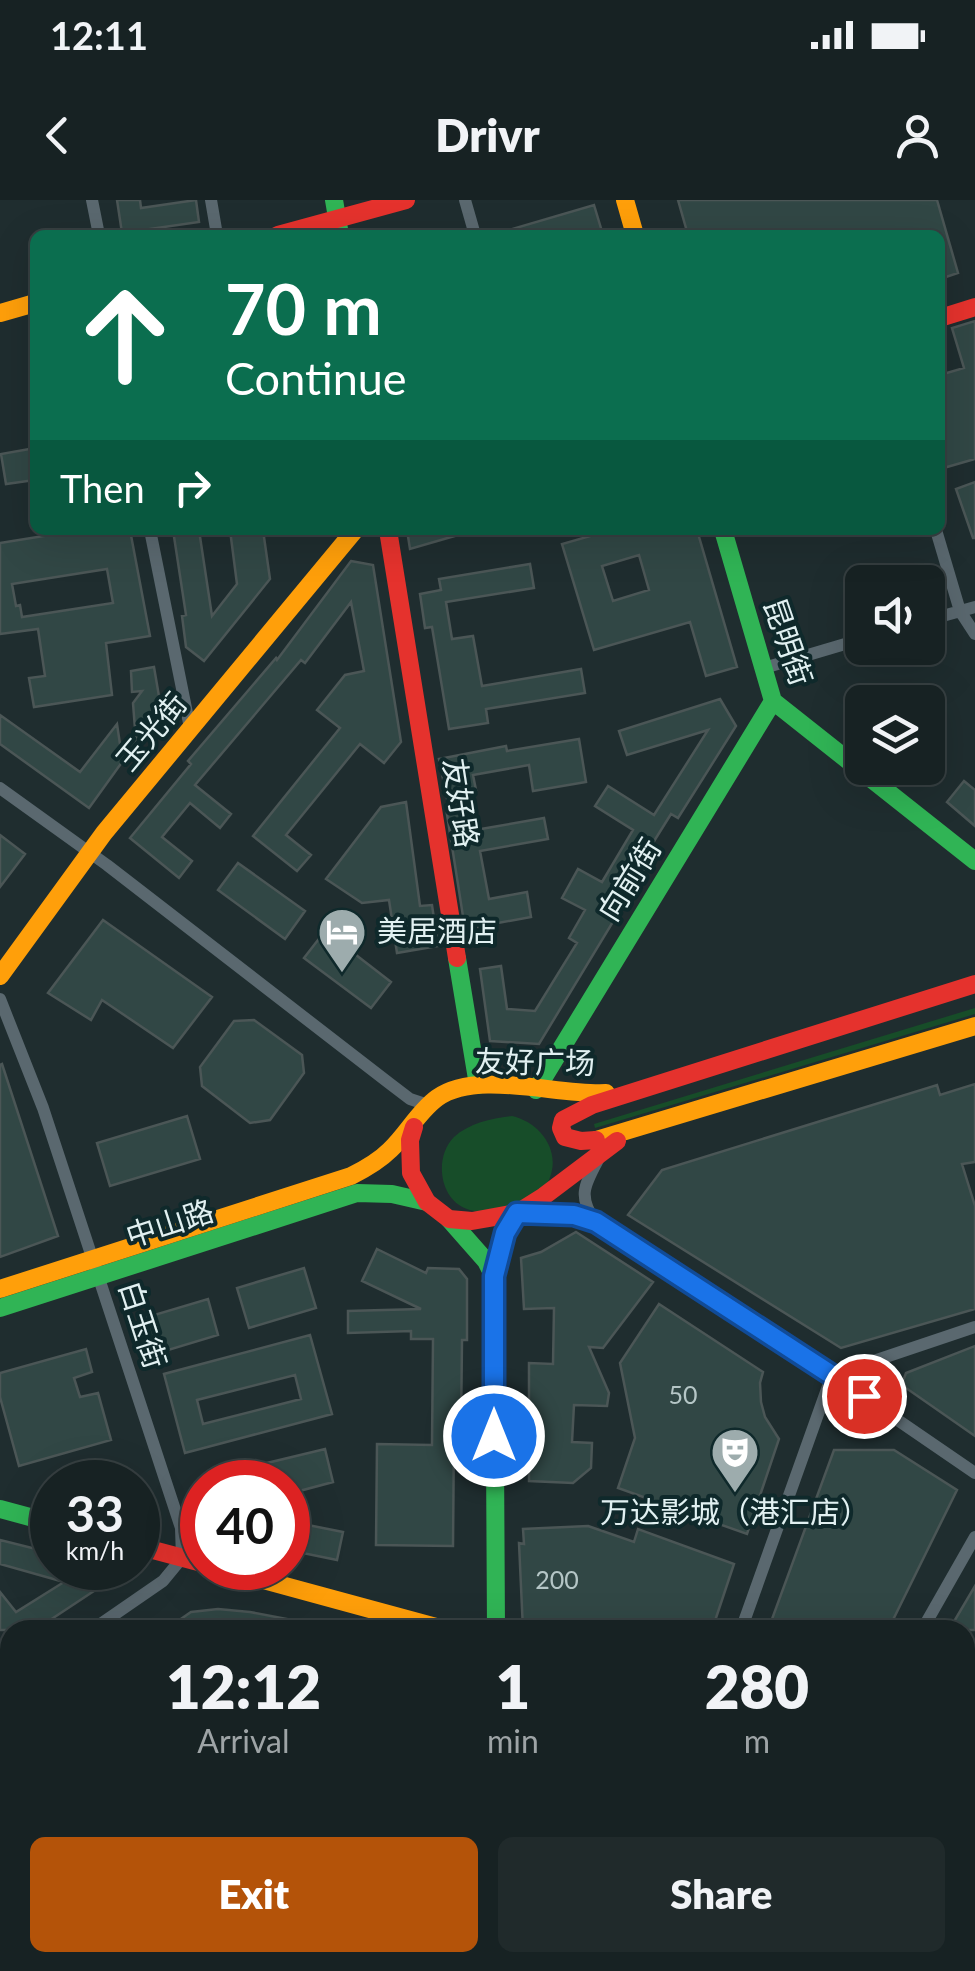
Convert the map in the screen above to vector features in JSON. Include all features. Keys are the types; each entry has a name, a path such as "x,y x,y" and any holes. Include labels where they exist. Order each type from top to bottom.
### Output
{"street":[{"path":"92,200 98,230"},
{"path":"212,200 216,230"},
{"path":"334,200 339,227 406,200"},
{"path":"465,200 474,230"},
{"path":"625,200 634,230"},
{"path":"0,312 30,304"},
{"path":"945,317 975,308"},
{"path":"151,535 190,728"},
{"name":"玉光街","path":"0,976 89,852 351,535"},
{"name":"友好路","path":"389,535 478,1085"},
{"name":"昆明街","path":"724,535 774,701 975,861"},
{"path":"937,535 960,611 975,634"},
{"path":"945,615 975,607"},
{"path":"764,668 845,644"},
{"name":"向前街","path":"536,1090 774,701"},
{"path":"0,788 89,852 410,1098 423,1112"},
{"path":"975,984 592,1104 563,1120 561,1128 565,1137 587,1142 608,1138 975,1026"},
{"name":"白玉街","path":"0,999 43,1108 180,1525"},
{"name":"友好广场","path":"423,1112 447,1092 478,1085 586,1096 645,1088"},
{"path":"423,1112 389,1152 354,1184 427,1202"},
{"path":"423,1112 410,1140 411,1172 427,1202 448,1219 486,1261 494,1276"},
{"path":"496,1620 494,1276 505,1233 517,1213 616,1141 646,1126"},
{"path":"596,1222 585,1206 584,1191 599,1158 616,1141"},
{"name":"中山路","path":"0,1289 97,1266 354,1184"},
{"path":"448,1219 472,1221 517,1213 574,1215 596,1222 832,1374 975,1473"},
{"name":"中山路","path":"0,1308 97,1266"},
{"path":"832,1374 975,1327"},
{"path":"745,1620 832,1374"},
{"path":"0,1509 30,1517"},
{"path":"928,1620 975,1537"},
{"path":"106,1620 163,1581 180,1560"},
{"path":"301,1590 411,1620"}],"green space":[{"path":"975,1008 975,1014 595,1128 594,1124"},
{"path":"512,1116 531,1124 546,1139 552,1158 549,1180 530,1198 517,1203 495,1210 467,1209 450,1196 442,1177 448,1145 474,1125"}],"building":[{"path":"117,200 140,200 141,208 196,200 199,222 122,230"},
{"path":"678,200 937,200 958,273 945,277 945,230 687,230"},
{"path":"594,205 602,230 509,230"},
{"path":"975,321 975,459 945,468 945,374 964,368 952,328"},
{"path":"30,449 30,481 6,484 1,454"},
{"path":"975,482 975,538 973,538 956,489"},
{"path":"50,535 131,535 150,636 106,643 112,695 34,707 29,678 45,676 38,629 0,634 0,543","holes":["107,569 113,603 22,617 12,584"]},
{"path":"174,535 200,535 212,616 237,584 231,535 264,535 270,579 204,661 186,647 182,616 186,615"},
{"path":"408,535 458,535 410,549"},
{"path":"594,535 698,535 737,667 706,676 690,622 594,650 562,544","holes":["639,555 649,590 613,601 602,566"]},
{"path":"351,561 373,565 401,742 384,763 360,744 286,835 311,855 297,871 253,836 340,728 317,710 345,675 364,671 351,602 305,663 301,660 195,785 231,814 220,828 190,803 162,837 192,861 179,878 130,838 191,764 188,761 277,660"},
{"path":"530,564 534,588 446,602 452,639 473,636 482,686 581,669 585,693 486,709 488,723 449,729 432,627 425,628 420,594 441,590 439,579"},
{"path":"154,667 161,708 89,808 0,744 0,715 80,772 117,724 120,744 136,742 133,703 142,691 132,692 131,671"},
{"path":"720,699 736,726 678,818 671,814 651,846 657,849 539,1044 490,1041 480,969 501,966 507,1009 535,1011 577,943 569,938 585,910 562,898 578,869 602,882 633,830 595,806 608,786 654,815 708,730 627,755 619,731"},
{"path":"579,739 586,782 533,791 529,765 473,775 476,790 468,792 475,830 544,818 548,839 480,851 489,899 527,892 531,917 465,929 439,759 506,746 507,751"},
{"path":"964,781 975,790 975,826 947,802"},
{"path":"406,802 420,906 432,905 438,946 397,953 389,900 362,903 326,879 381,807"},
{"path":"0,835 25,854 0,887"},
{"path":"238,863 305,911 285,939 218,890"},
{"path":"103,920 212,997 173,1048 102,1000 91,1020 48,993"},
{"path":"325,931 391,982 371,1008 304,958"},
{"path":"254,1020 302,1055 304,1073 270,1120 250,1123 202,1086 200,1067 234,1021"},
{"path":"0,1065 58,1236 0,1257"},
{"path":"975,1084 975,1162 962,1164 975,1206 975,1309 841,1348 628,1215 662,1170 937,1085 940,1095"},
{"path":"187,1116 200,1159 110,1186 97,1143"},
{"path":"576,1232 653,1282 603,1348 589,1347 609,1393 607,1406 574,1405 572,1442 592,1443 591,1468 573,1483 529,1481 529,1363 553,1364 554,1308 524,1309 521,1258 541,1252"},
{"path":"377,1249 426,1273 428,1268 459,1269 467,1279 461,1431 454,1431 453,1546 376,1545 377,1444 432,1445 433,1339 411,1339 411,1331 348,1333 348,1311 421,1309 362,1281"},
{"path":"304,1268 316,1308 249,1328 237,1288"},
{"path":"208,1299 218,1335 155,1354 144,1318"},
{"path":"659,1304 763,1372 761,1402 779,1439 747,1534 618,1488 635,1438 620,1363"},
{"path":"310,1335 332,1414 185,1453 164,1374","holes":["295,1375 301,1399 203,1424 197,1400"]},
{"path":"975,1346 975,1436 906,1388 903,1381 906,1373"},
{"path":"86,1349 92,1372 74,1378 80,1397 98,1393 111,1440 19,1466 0,1397 0,1373"},
{"path":"325,1449 333,1482 310,1488 310,1460 279,1460"},
{"path":"834,1450 894,1450 957,1490 893,1620 772,1620"},
{"path":"310,1525 343,1532 337,1560 310,1554"},
{"path":"588,1526 634,1542 638,1529 734,1564 715,1620 523,1620 519,1543 524,1544 523,1529"},
{"path":"0,1540 30,1548 30,1572 0,1564"},
{"path":"975,1586 975,1620 955,1620"},
{"path":"51,1590 95,1590 50,1620 0,1620 0,1592 16,1612"},
{"path":"218,1609 292,1620 179,1620 191,1612"}],"traffic: fast":[{"path":"334,200 339,230"},
{"path":"724,535 773,701 975,861"},
{"path":"536,1090 773,701"},
{"path":"457,958 478,1085"},
{"path":"0,1308 357,1193 392,1194 427,1202"},
{"path":"496,1620 494,1277 505,1233 517,1213"},
{"path":"449,1219 486,1261 494,1277"},
{"path":"0,1509 30,1517"}],"traffic: slow":[{"path":"625,200 634,230"},
{"path":"0,313 30,304"},
{"path":"0,976 104,833 351,535"},
{"path":"596,1140 975,1026"},
{"path":"0,1289 351,1176 386,1154 430,1104 454,1090 495,1084 606,1093"},
{"path":"300,1590 410,1620"}],"traffic: jam":[{"path":"296,230 406,200"},
{"path":"945,316 975,307"},
{"path":"389,535 457,958"},
{"path":"596,1140 565,1137 563,1120 592,1105 975,984"},
{"path":"414,1127 410,1140 411,1173 427,1202 449,1219 472,1221 517,1213 617,1141"},
{"path":"160,1552 180,1557"}],"place":[{"name":"美居酒店","path":"342,974"},
{"name":"万达影城（港汇店）","path":"735,1494"}],"route":[{"path":"494,1436 494,1276 505,1233 517,1213 574,1215 596,1222 864,1396"}]}
